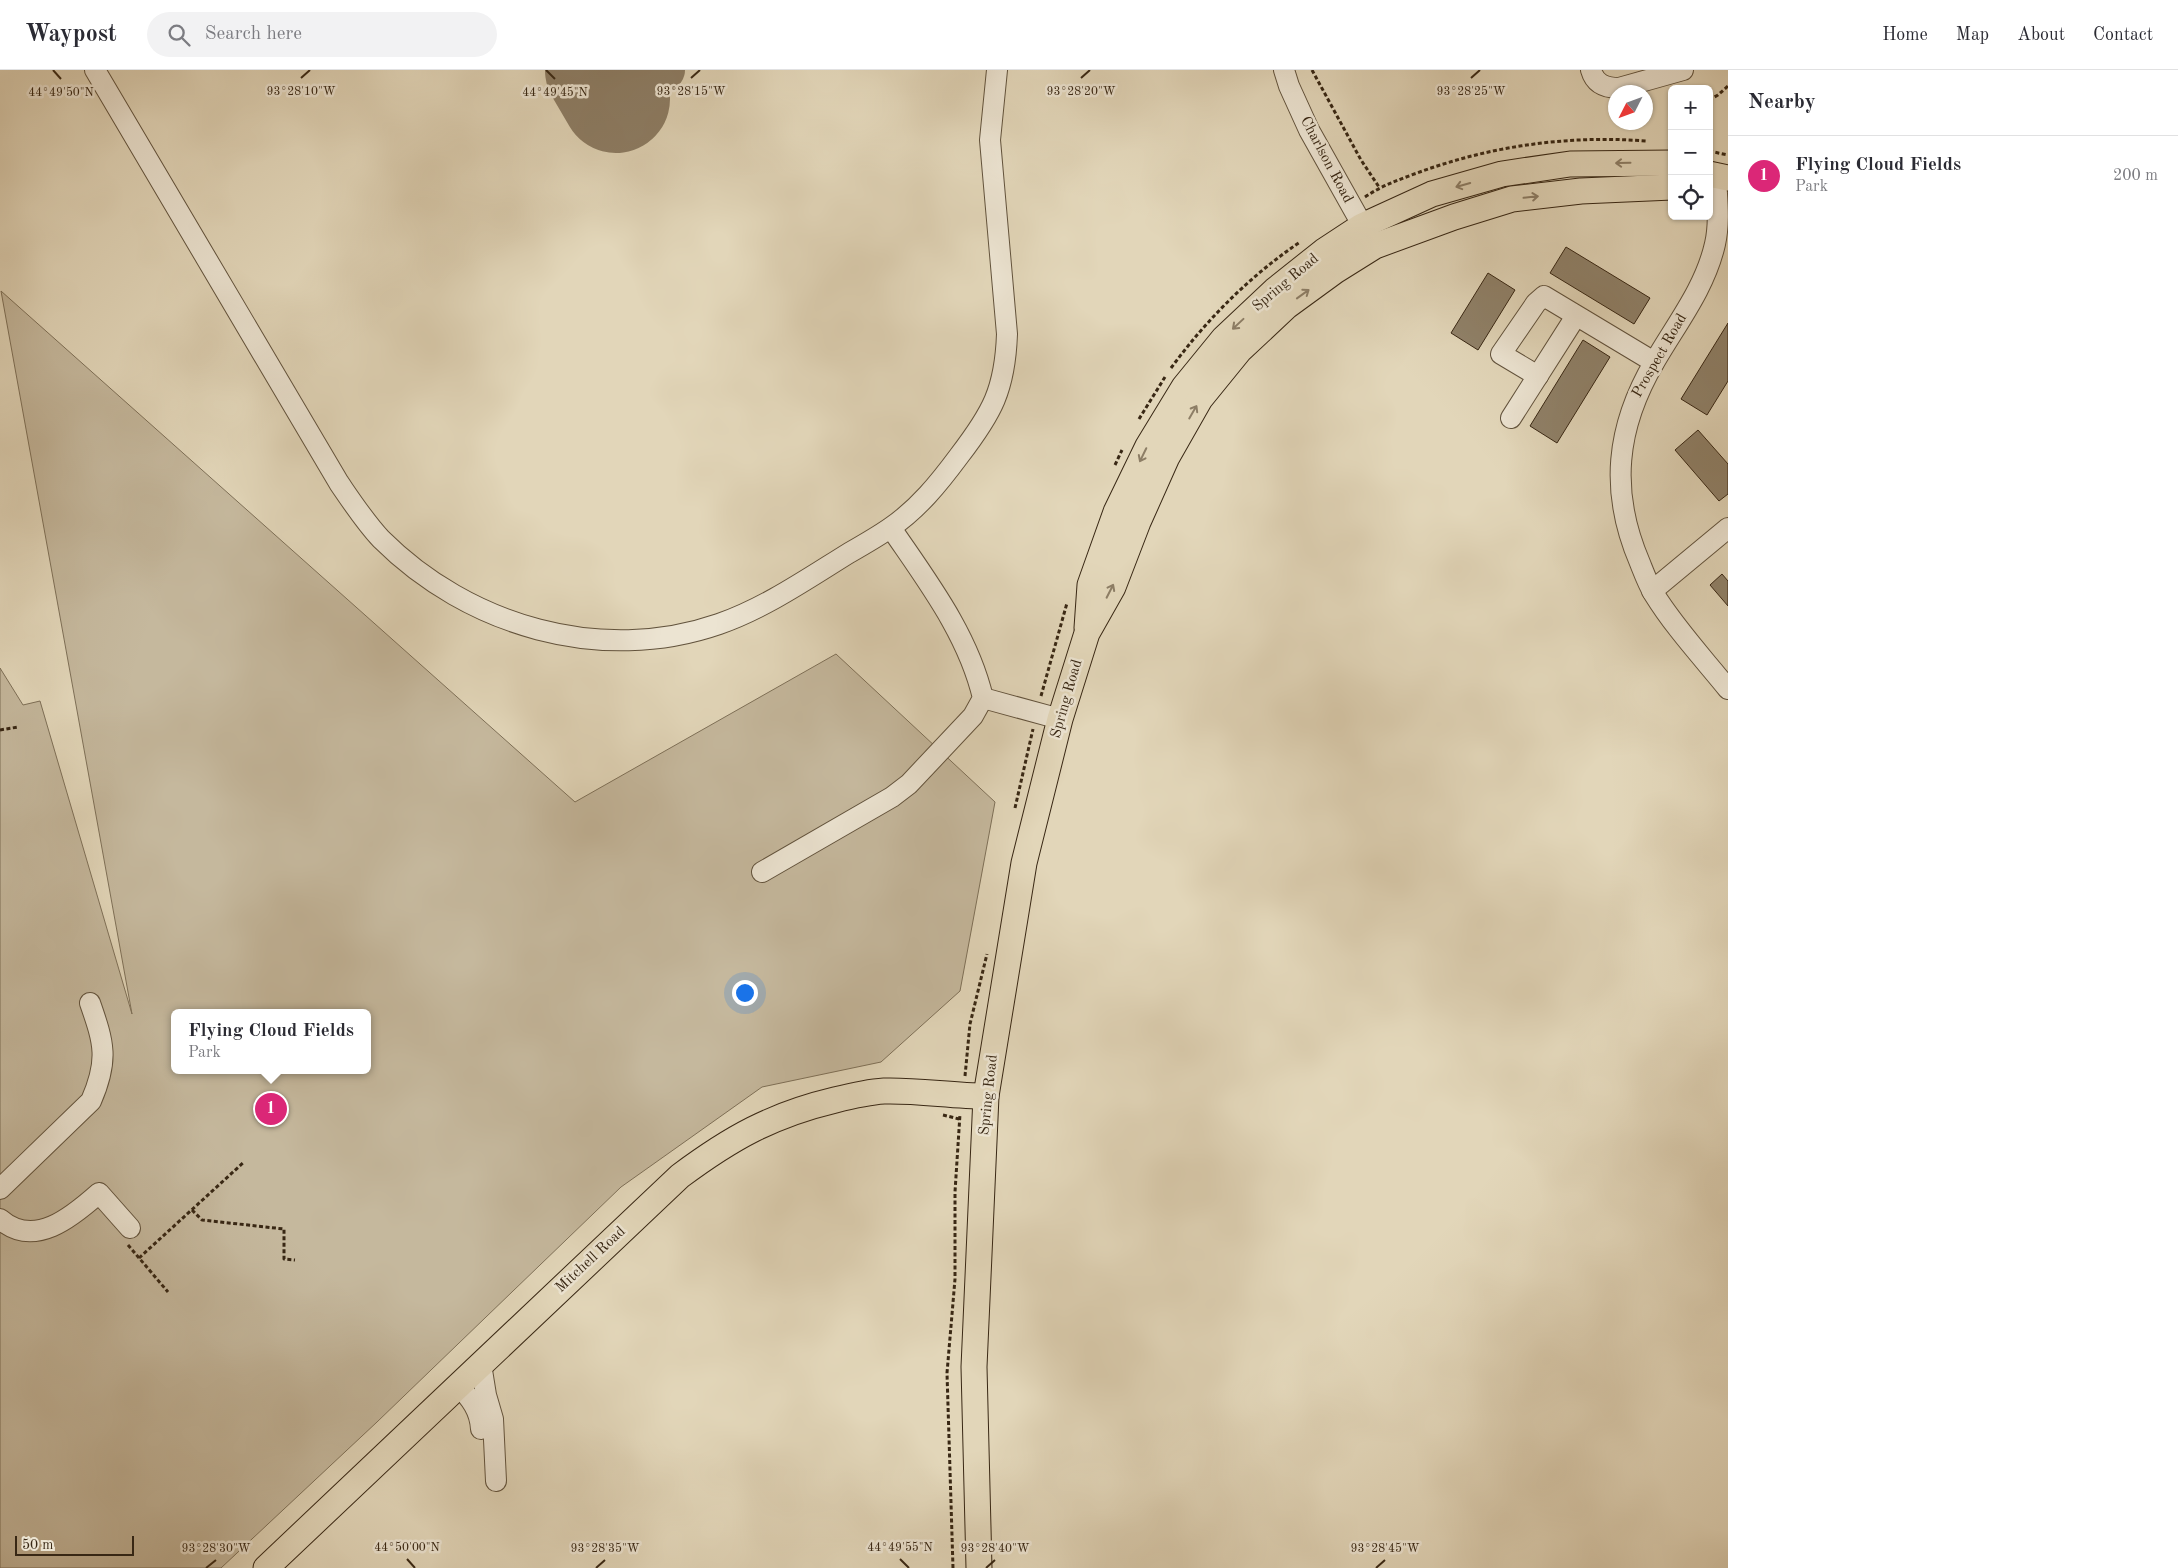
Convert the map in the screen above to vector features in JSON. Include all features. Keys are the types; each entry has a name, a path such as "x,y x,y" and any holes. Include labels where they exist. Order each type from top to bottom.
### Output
{"main road":[{"name":"Spring Road","path":"979,1568 970,1104 1024,863 1060,719 1087,633 1090,586 1116,512 1148,446 1184,387 1224,338 1275,290 1324,251 1363,226 1432,194 1502,174 1570,164 1668,163"},
{"name":"Spring Road","path":"1363,226 1454,217 1512,199 1581,191 1668,187"},
{"name":"Mitchell Road","path":"266,1568 680,1176 714,1150 745,1131 779,1116 851,1096 884,1091 970,1104"}],"street":[{"path":"95,70 339,484 380,537 402,559 446,591 470,605 507,621 542,631 579,638 649,639 716,625 741,615 770,601 891,528 930,494 981,428 991,412 1003,377 1007,334 990,140 998,70"},
{"name":"Charlson Road","path":"1284,70 1289,86 1309,130 1363,226"},
{"path":"1591,70 1595,80 1609,88 1619,88 1683,70"},
{"name":"Prospect Road","path":"1716,177 1718,216 1708,271 1697,294 1654,362 1635,398 1622,446 1620,469 1621,493 1631,542 1652,592 1666,613 1728,689"},
{"path":"1538,376 1502,354 1536,303 1544,296 1654,362"},
{"path":"1511,418 1576,316"},
{"path":"762,872 892,797 909,784 974,716 983,698 978,678 954,621 891,528"},
{"path":"1652,592 1728,528"},
{"path":"983,698 1060,719"},
{"path":"0,1189 92,1101 99,1084 103,1063 103,1038 90,1003"},
{"path":"0,1219 20,1230 38,1231 52,1228 68,1220 99,1193 126,1233"},
{"path":"458,1385 472,1400 478,1412 484,1464 496,1481 493,1419 486,1395 481,1364"}],"path":[{"path":"1312,70 1361,160 1379,187"},
{"path":"1713,98 1728,86"},
{"path":"1363,226 1379,187 1468,156 1537,143 1568,140 1652,142"},
{"path":"1713,152 1728,154"},
{"path":"1138,420 1155,391 1175,363 1225,304 1259,273 1304,239"},
{"path":"1114,466 1126,442"},
{"path":"1014,813 1037,712 1068,601"},
{"path":"0,730 18,727"},
{"path":"953,1568 947,1373 955,1279 955,1192 970,1104 970,1024 988,950"},
{"path":"938,1114 970,1104"},
{"path":"139,1258 244,1162"},
{"path":"192,1210 202,1220 284,1229 284,1259 295,1260"},
{"path":"126,1233 139,1258 168,1292"}],"shaded area":[{"path":"1,291 575,802 836,654 995,802 960,991 881,1062 762,1087 621,1187 377,1422 221,1568 0,1568 0,668 23,705 40,701 132,1014"}],"building":[{"path":"1566,247 1650,298 1634,324 1550,273"},
{"path":"1488,273 1515,290 1478,350 1451,333"},
{"path":"1728,323 1728,381 1707,415 1681,399"},
{"path":"1583,340 1610,357 1557,443 1530,426"},
{"path":"1698,430 1728,464 1728,494 1719,501 1675,450"},
{"path":"1722,574 1728,581 1728,606 1710,585"}],"taxiway":[{"path":"616,99 664,70"}],"runway":[{"path":"599,70 616,99"}],"place":[{"name":"Flying Cloud Fields","path":"271,1109"}]}
